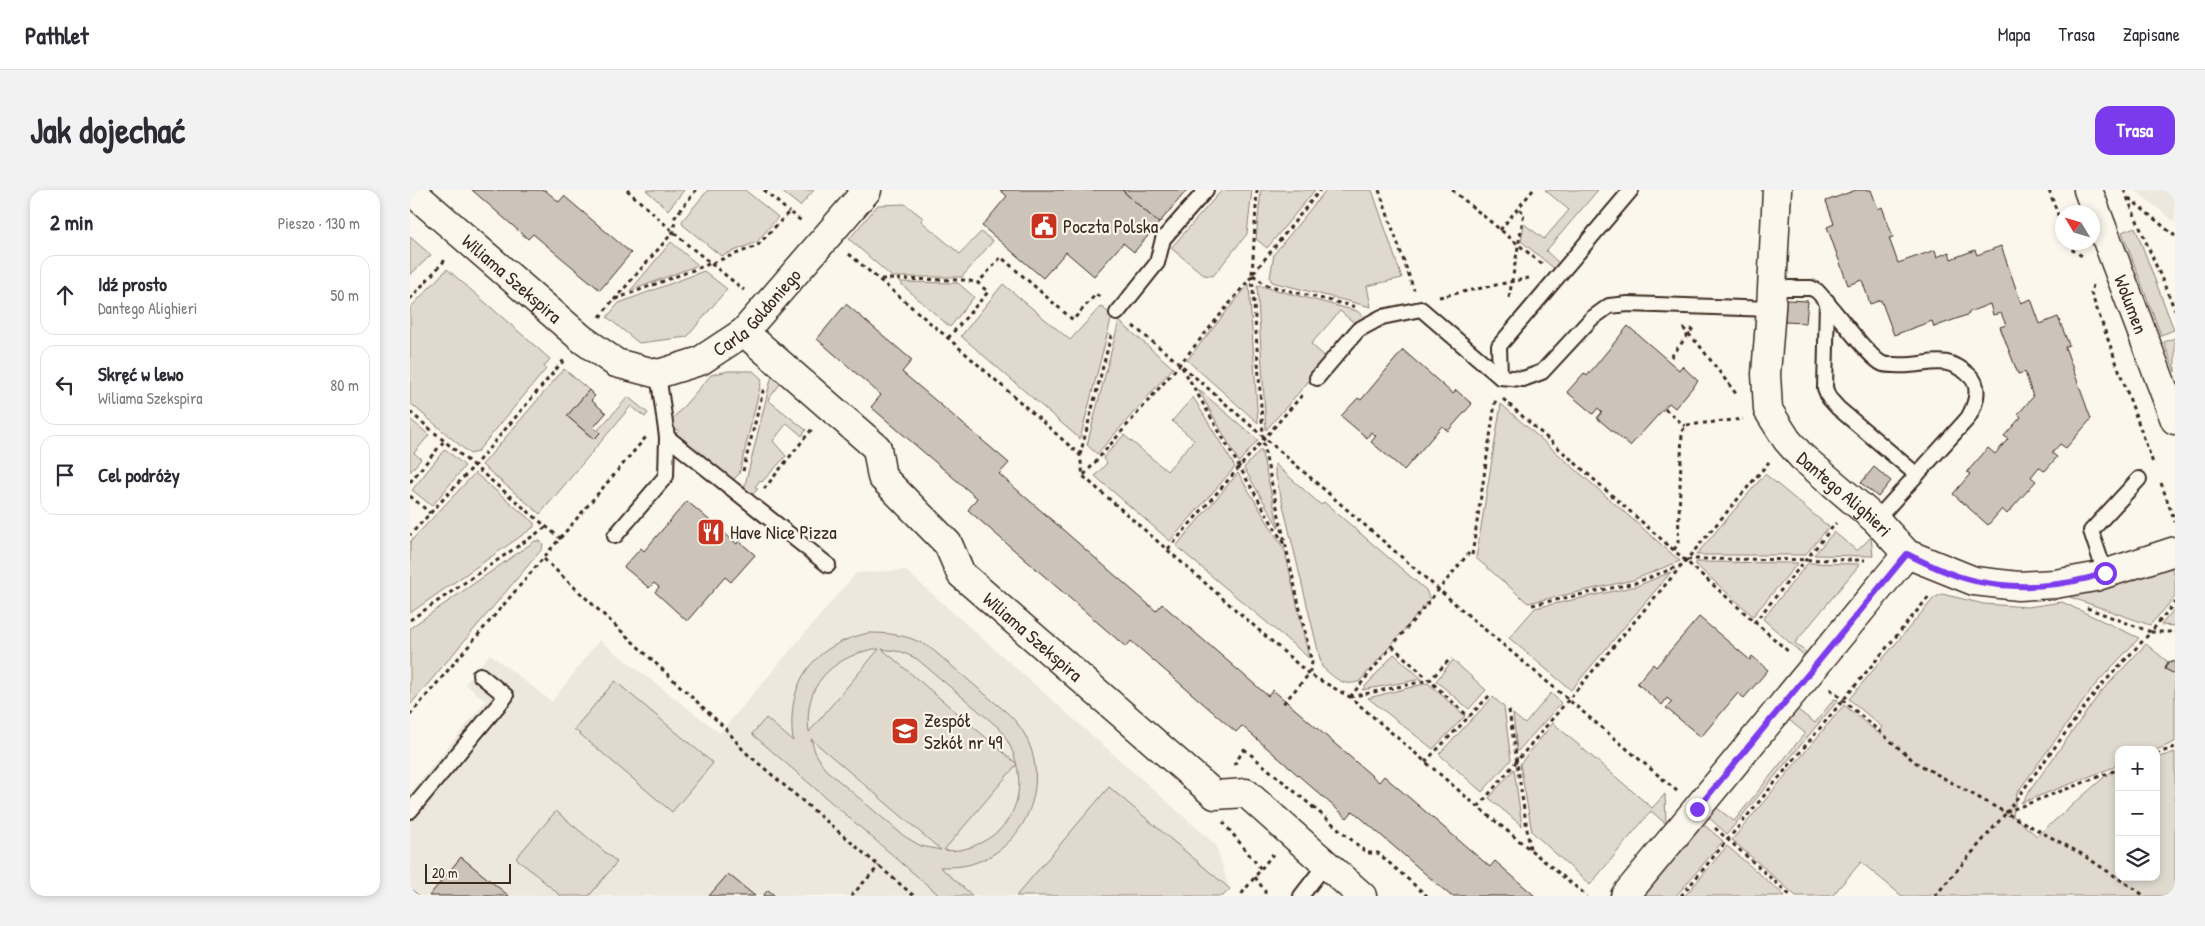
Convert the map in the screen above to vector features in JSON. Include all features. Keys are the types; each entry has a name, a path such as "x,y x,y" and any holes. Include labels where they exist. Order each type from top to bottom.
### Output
{"street":[{"name":"Wiliama Szekspira","path":"410,190 582,339 616,363 658,374"},
{"name":"Carla Goldoniego","path":"658,374 700,361 744,332 867,190"},
{"name":"Dantego Alighieri","path":"1777,190 1772,299 1766,374 1768,410 1787,440 1802,457 1876,520 1907,554 1974,581 2018,586 2055,584 2105,573 2175,551"},
{"name":"Wolumen","path":"2088,190 2175,420"},
{"name":"Wiliama Szekspira","path":"744,332 876,448 882,477 948,544 961,574 1215,796 1246,794 1362,896"},
{"path":"1625,896 1907,554"}],"lane":[{"path":"1118,312 1157,263 1163,239 1206,190"},
{"path":"1500,377 1499,346 1631,190"},
{"path":"1316,378 1358,330 1382,317 1421,309 1500,377 1523,380 1542,372 1591,319 1609,306 1708,307 1772,299 1811,288 1827,301 1871,355 1883,364 1901,366 1939,361 1949,362 1959,367 1972,378 1976,389 1974,407 1968,418 1876,520"},
{"path":"1827,301 1824,355 1825,388 1829,398 1838,408 1917,476"},
{"path":"615,536 666,476 667,438 662,417 658,374"},
{"path":"667,438 828,565"},
{"path":"2105,573 2090,531 2139,479"},
{"path":"410,811 506,696 480,675"},
{"path":"1301,896 1326,864"}],"path":[{"path":"627,190 765,308"},
{"path":"410,535 474,466 613,300 674,231 675,217 696,190"},
{"path":"764,190 789,212 827,238"},
{"path":"1257,190 1252,275 1264,438 1312,662 1309,674 1282,705"},
{"path":"1083,476 1180,364 1320,190"},
{"path":"1379,190 1421,309"},
{"path":"1452,190 1558,277"},
{"path":"1500,230 1534,190"},
{"path":"2050,190 2055,205"},
{"path":"2124,190 2175,310"},
{"path":"2129,198 2175,236"},
{"path":"1509,299 1524,212 1518,208"},
{"path":"613,300 757,246 789,212"},
{"path":"410,299 465,238"},
{"path":"2073,250 2084,257"},
{"path":"853,257 1080,455"},
{"path":"978,283 1001,257 1073,320 1096,294 1155,345 1160,346 1439,590 1697,809 1703,818 1791,896"},
{"path":"1421,309 1427,300 1546,274 1558,277"},
{"path":"1252,275 1266,285 1369,310 1382,317"},
{"path":"880,279 966,280 978,283 988,292 948,338"},
{"path":"2095,279 2091,293 2155,467"},
{"path":"1660,306 1688,334 1738,395"},
{"path":"1671,357 1708,307"},
{"path":"1118,312 1080,455 1083,476 1309,674 1350,697 1478,807 1587,896"},
{"path":"737,493 768,374 777,361"},
{"path":"1180,364 1239,469 1287,548"},
{"path":"1168,549 1316,378"},
{"path":"1350,697 1471,554 1497,394 1686,560 1754,623 1915,762 2080,853 2145,896"},
{"path":"752,505 830,407"},
{"path":"1665,409 1686,426"},
{"path":"410,412 561,539"},
{"path":"410,716 662,417"},
{"path":"1674,550 1678,543 1682,431 1686,426 1732,420"},
{"path":"1478,807 1787,440"},
{"path":"410,482 444,441"},
{"path":"2158,476 2175,522"},
{"path":"410,496 430,513"},
{"path":"1754,623 1854,502"},
{"path":"410,620 546,527"},
{"path":"544,559 725,728 744,751 914,896"},
{"path":"1686,560 1874,560"},
{"path":"1532,605 1635,583 1682,564"},
{"path":"1681,896 1937,588"},
{"path":"1935,896 2006,813 2098,689 2151,632 2175,602"},
{"path":"2078,605 2151,632 2175,632"},
{"path":"1392,646 1469,716"},
{"path":"1350,697 1430,680 1451,658"},
{"path":"1425,762 1490,695"},
{"path":"1509,710 1530,849"},
{"path":"2160,753 2175,747"},
{"path":"2006,813 2115,771"},
{"path":"1313,807 1368,854 1378,854 1428,896"},
{"path":"851,896 879,866"},
{"path":"1255,877 1265,890 1265,896"}],"shaded area":[{"path":"646,190 684,190 668,210"},
{"path":"708,190 745,190 778,217 757,242 721,256 683,225 682,221"},
{"path":"780,190 814,190 800,206"},
{"path":"1222,190 1252,190 1247,234 1213,276 1204,275 1171,248"},
{"path":"1261,190 1315,190 1267,248 1256,239"},
{"path":"1326,190 1372,190 1402,278 1367,286 1371,307 1272,282 1270,278 1274,254"},
{"path":"1545,190 1598,190 1546,251 1560,264 1556,270 1521,241 1524,224 1544,239 1569,210"},
{"path":"2135,190 2175,190 2175,222"},
{"path":"905,204 923,218 921,221 960,254 981,232 993,241 962,277 892,277 849,239 878,205"},
{"path":"2135,227 2174,330 2161,335 2122,232"},
{"path":"410,237 431,255 410,275"},
{"path":"671,242 698,265 630,291"},
{"path":"447,269 550,359 544,367 546,369 477,452 470,454 410,403 410,308"},
{"path":"704,271 727,289 687,337 639,343 607,317 619,303"},
{"path":"899,282 958,283 974,297 950,327"},
{"path":"1003,284 1070,340 1101,306 1112,316 1080,439 961,336"},
{"path":"1249,284 1258,423 1187,360"},
{"path":"1257,285 1357,311 1364,317 1358,326 1340,311 1311,344 1328,359 1266,430"},
{"path":"1119,321 1173,368 1097,454 1087,445"},
{"path":"2175,338 2175,372 2164,342"},
{"path":"564,369 589,390 567,416 593,439 600,433 598,430 628,397 648,413 645,417 631,406 540,514 482,465"},
{"path":"728,371 753,371 762,379 739,474 733,480 676,434 679,431 671,427 669,423 711,375"},
{"path":"772,375 780,384 768,400 806,430 802,436 787,423 773,441 786,456 762,482 760,480 755,487 758,489 752,495 744,489"},
{"path":"1198,389 1258,440 1239,462"},
{"path":"1193,397 1235,467 1170,541 1095,476 1107,463 1103,458 1124,435 1167,471 1194,440 1172,421"},
{"path":"1501,404 1680,561 1633,580 1528,603 1476,558"},
{"path":"410,419 429,435 414,453 421,459 410,472"},
{"path":"445,449 465,466 432,506 412,490"},
{"path":"1261,449 1279,528 1244,468"},
{"path":"1275,464 1321,505 1324,502 1426,590 1430,600 1360,681 1344,683 1322,667 1275,472"},
{"path":"475,473 534,523 534,527 410,613 410,542"},
{"path":"1238,473 1285,551 1309,658 1176,546"},
{"path":"1765,474 1829,527 1805,555 1696,555"},
{"path":"1834,532 1857,551 1871,537 1873,556 1814,555"},
{"path":"535,541 540,541 543,544 542,549 410,705 410,628"},
{"path":"1696,562 1798,563 1753,616 1696,565"},
{"path":"1808,563 1860,564 1795,643 1810,656 1808,659 1763,619"},
{"path":"2170,566 2175,576 2175,597 2150,625 2064,595"},
{"name":"Zespół Szkół nr 49","path":"905,570 1216,845 1229,888 1222,896 410,896 410,793 486,701 465,684 490,654 552,702 599,640 720,733 856,573"},
{"path":"1671,572 1571,690 1509,638 1535,608 1637,586"},
{"path":"1942,594 1984,604 2028,607 2062,602 2139,638 2095,685 2017,793 2013,816 2037,836 2110,772 2115,771 2115,881 2160,881 2160,757 2175,752 2175,896 1934,896 1933,893 1930,896 1902,896 1861,862 1832,896 1796,896 1732,840 1844,705 1878,733 1882,727 1849,699 1934,598"},
{"path":"2175,608 2175,626 2161,625"},
{"path":"869,633 887,634 911,638 926,645 1010,716 1017,723 1028,742 1034,762 1035,782 1032,803 1024,822 1012,838 996,852 968,865 940,867 973,896 940,896 752,734 766,718 793,741 792,720 794,702 799,685 807,670 818,657 832,647","holes":["879,649 809,732 808,716 810,701 815,688 832,668 858,654","882,649 902,652 917,659 999,728 1009,743 1016,763","811,739 941,850 921,846 904,836 825,769 815,752","1016,765 1018,792 1014,808 1006,822 994,834 978,844 957,850 944,850"]},
{"path":"2146,644 2168,662 2165,669 2175,674 2175,742 2160,748 2160,746 2115,746 2115,767 2021,803 2100,693"},
{"path":"1394,654 1422,679 1362,690"},
{"path":"1453,660 1486,690 1469,709 1436,681"},
{"path":"615,681 713,763 672,812 574,729"},
{"path":"1428,683 1465,716 1433,749 1368,698"},
{"path":"1551,693 1561,703 1517,752 1513,714 1525,724"},
{"path":"1493,697 1504,707 1511,760 1482,792 1439,754"},
{"path":"1834,699 1838,700 1727,834 1708,817 1717,808 1734,821 1805,733 1789,720 1798,710 1815,723"},
{"path":"1553,723 1652,808 1665,794 1666,824 1651,811 1590,885 1532,832 1520,764"},
{"path":"1514,769 1522,826 1489,798"},
{"path":"1109,787 1230,889 1223,896 1016,896"},
{"path":"556,811 617,862 589,896 561,896 516,858"},
{"path":"1703,824 1723,841 1676,896 1643,896"},
{"path":"1727,846 1785,896 1685,896"}],"building":[{"path":"472,190 545,190 559,202 564,196 631,253 600,290 533,234 528,239"},
{"path":"1000,190 1122,190 1159,223 1134,252 1123,243 1094,276 1066,252 1043,278 982,226 1007,196"},
{"path":"1122,190 1187,190 1159,223"},
{"path":"1856,190 1871,190 1878,209 1882,207 1893,237 1889,238 1898,263 1935,250 1937,257 1949,252 1951,259 1975,250 1977,255 2001,246 2021,303 2031,299 2040,324 2058,317 2069,345 2065,347 2091,419 2066,448 2060,444 2052,453 2057,457 2046,470 2044,471 2039,467 2031,477 2036,481 2007,514 2002,509 1988,525 1953,494 1970,474 1967,472 1988,448 1995,454 2008,439 2004,436 2021,417 2018,414 2033,397 2025,372 2018,374 2000,327 2006,325 2001,313 1993,315 1990,304 1934,327 1932,321 1894,335 1881,300 1870,304 1862,280 1848,285 1827,227 1834,224 1826,201"},
{"path":"1786,300 1808,301 1806,323 1785,322"},
{"path":"846,304 912,360 902,372 1009,463 999,474 1156,611 1162,604 1268,696 1273,690 1379,782 1384,776 1490,867 1495,861 1535,896 1451,896 1353,811 1347,818 1242,726 1236,732 1131,641 1126,647 968,510 977,498 871,407 881,395 817,339"},
{"path":"1628,326 1679,370 1682,366 1698,381 1675,408 1669,403 1630,446 1597,418 1602,412 1598,408 1593,414 1567,392 1584,373 1587,376"},
{"path":"1403,350 1453,394 1456,390 1472,404 1448,431 1442,426 1404,470 1371,442 1376,436 1371,432 1367,438 1341,416 1358,398 1361,400"},
{"path":"589,390 595,396 591,400 606,413 594,427 600,433 594,439 567,416"},
{"path":"1874,467 1891,481 1878,497 1861,483"},
{"path":"687,501 737,544 739,541 755,555 731,582 725,577 687,621 655,592 659,587 654,583 649,588 624,567 641,548 644,551"},
{"path":"1699,617 1750,660 1752,656 1768,670 1744,698 1738,693 1701,737 1666,708 1672,702 1667,698 1662,705 1637,683 1653,664 1656,667"},
{"path":"2174,661 2175,674 2165,669 2168,662"},
{"path":"461,857 509,896 429,896"},
{"path":"728,874 755,896 709,896"},
{"path":"410,889 419,896 410,896"},
{"path":"768,890 775,896 763,896"}],"place":[{"name":"Poczta Polska","path":"1044,226"},
{"name":"Have Nice Pizza","path":"711,532"},
{"name":"Zespół Szkół nr 49","path":"905,731"}],"route":[{"path":"1697,809 1907,554 1937,568 1974,581 2018,586 2055,584 2105,573"}]}
